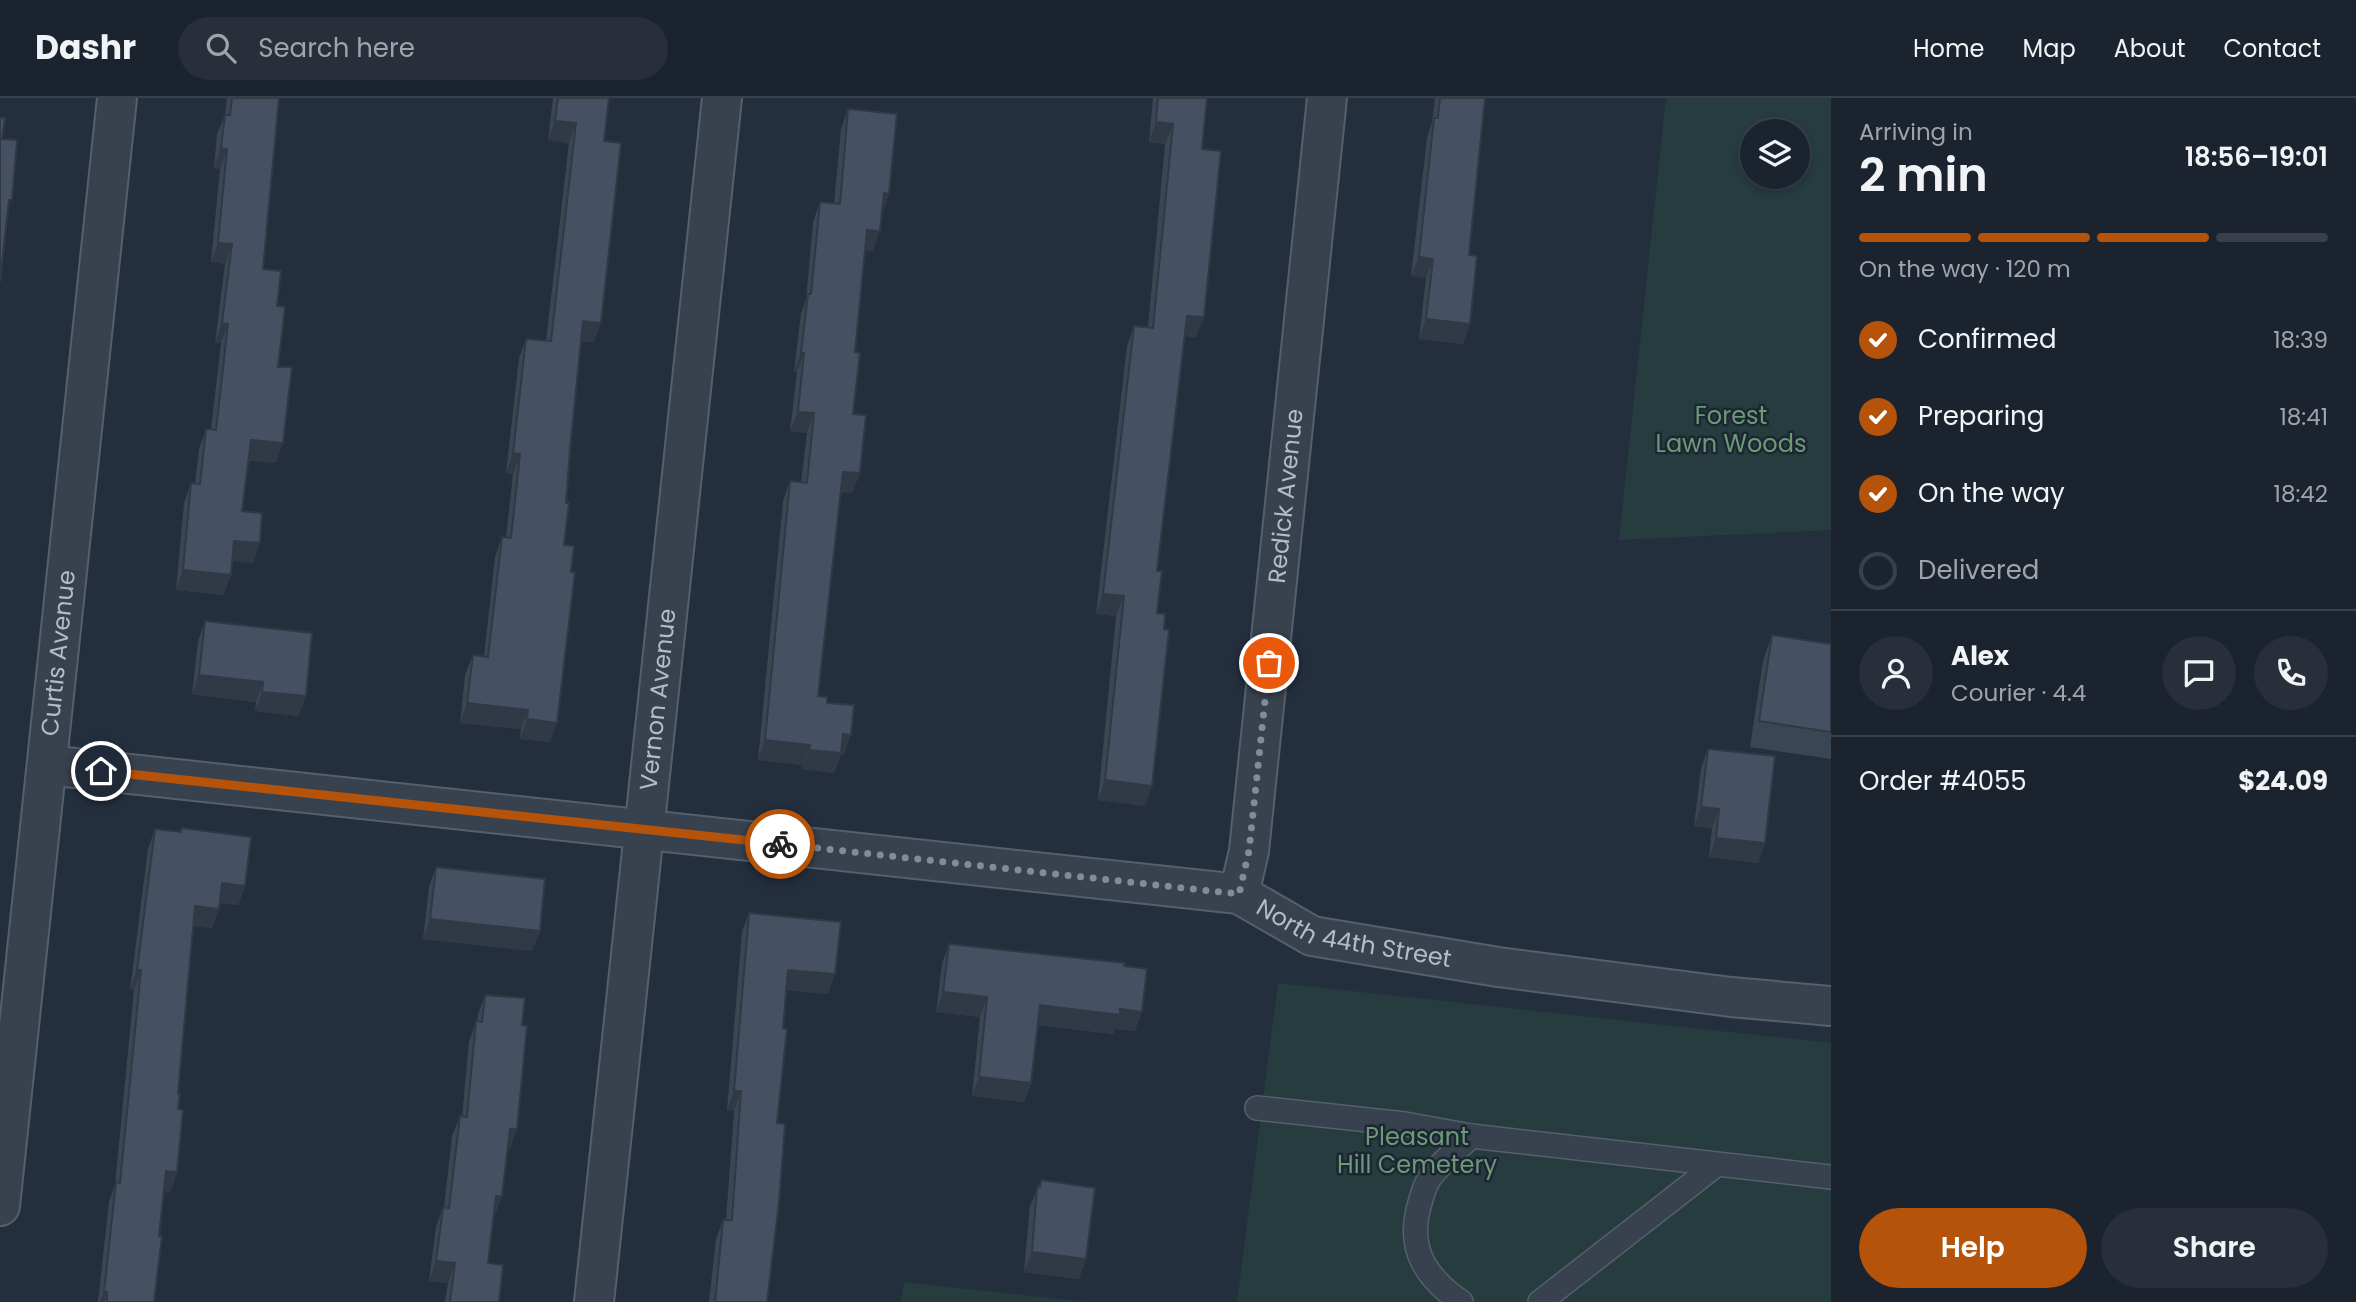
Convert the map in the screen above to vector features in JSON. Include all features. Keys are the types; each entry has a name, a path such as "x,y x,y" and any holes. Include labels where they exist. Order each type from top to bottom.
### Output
{"street":[{"name":"Curtis Avenue","path":"0,1206 117,98"},
{"name":"Vernon Avenue","path":"594,1302 722,98"},
{"name":"Redick Avenue","path":"1239,894 1249,851 1327,98"},
{"name":"North 44th Street","path":"47,765 1239,894 1312,936 1498,967 1731,997 1831,1006"}],"lane":[{"path":"1257,1108 1405,1124 1471,1136 1831,1177"},
{"path":"1461,1302 1443,1289 1426,1268 1415,1241 1415,1222 1422,1192 1430,1178 1471,1136"},
{"path":"1540,1302 1716,1165"}],"green space":[{"name":"Forest Lawn Woods","path":"1666,98 1831,98 1831,530 1619,540"},
{"name":"Pleasant Hill Cemetery","path":"1278,983 1831,1043 1831,1302 1237,1302"},
{"path":"904,1282 1088,1302 901,1302"}],"building":[{"path":"232,98 279,98 263,269 281,271 277,306 285,307 278,367 292,367 283,443 251,440 242,511 262,513 260,543 234,541 231,575 183,570 191,483 200,484 206,429 216,430 228,324 222,323 232,244 218,243 227,149 221,148 225,115 230,115"},
{"path":"558,98 609,98 604,141 621,143 601,323 583,321 570,449 566,503 569,503 564,545 574,546 571,572 575,572 557,723 527,719 528,710 467,703 473,655 488,657 502,537 511,538 520,454 513,453 526,339 551,341 576,123 555,121"},
{"path":"1158,98 1207,98 1202,149 1221,151 1204,317 1187,316 1157,571 1162,571 1157,613 1165,614 1164,629 1169,630 1152,786 1105,780 1124,596 1103,594 1134,326 1153,328 1173,124 1156,122"},
{"path":"1440,98 1485,98 1469,255 1477,256 1470,324 1426,319 1433,259 1419,257 1434,118 1438,118"},
{"path":"848,109 897,114 889,194 884,193 880,231 867,230 855,352 860,353 853,414 866,415 860,473 843,472 818,696 827,697 827,703 854,705 851,735 843,734 841,753 809,750 810,745 765,740 790,481 807,483 814,413 798,412 804,353 801,353 808,294 811,294 820,202 840,204"},
{"path":"0,118 5,118 2,139 17,140 12,200 9,200 0,282"},
{"path":"205,621 312,633 306,696 262,692 263,682 199,675"},
{"path":"1772,635 1831,644 1831,732 1759,721"},
{"path":"1708,749 1775,756 1765,843 1716,838 1719,809 1701,807"},
{"path":"182,828 251,837 245,886 222,883 219,909 195,906 178,1094 178,1109 183,1110 177,1172 166,1171 154,1302 107,1302 107,1292 104,1292 116,1182 120,1183 141,970 137,970 155,829 181,832"},
{"path":"436,867 545,879 540,931 430,919"},
{"path":"749,913 841,922 835,974 788,970 783,1028 787,1029 777,1123 785,1124 767,1302 715,1302 723,1220 732,1220 741,1091 734,1091"},
{"path":"949,944 1125,963 1124,966 1147,969 1142,1012 1120,1009 1120,1015 1040,1005 1031,1083 979,1077 987,997 943,992"},
{"path":"485,995 525,998 522,1025 527,1026 517,1129 510,1129 502,1196 496,1196 488,1263 503,1265 499,1302 450,1302 455,1263 436,1261 443,1207 449,1208 460,1116 467,1117 476,1021 482,1022"},
{"path":"1041,1180 1095,1188 1086,1259 1032,1252 1037,1187 1040,1187"}],"way so far":[{"path":"780,844 1239,894 1249,851 1269,663"}],"route":[{"path":"101,771 780,844"}]}
